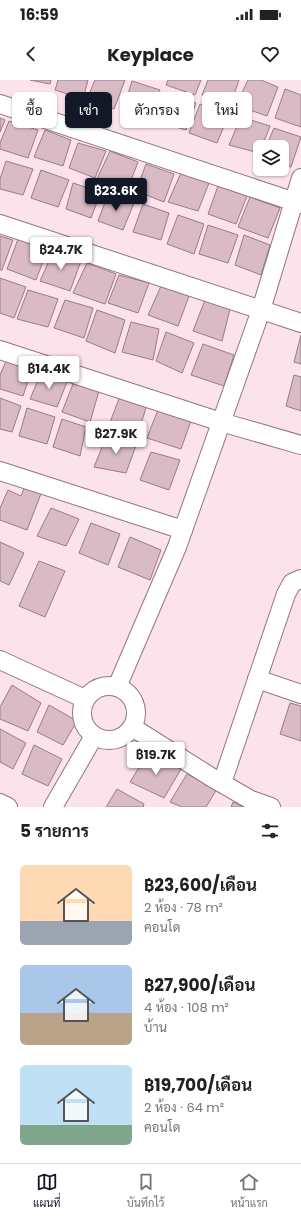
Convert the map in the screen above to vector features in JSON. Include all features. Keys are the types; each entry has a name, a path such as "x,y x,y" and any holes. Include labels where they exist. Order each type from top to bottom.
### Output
{"street":[{"path":"0,104 297,203"},
{"path":"117,687 177,547 261,310 297,203 301,178"},
{"path":"0,224 301,323"},
{"path":"0,350 221,422 301,445"},
{"path":"0,471 182,530"},
{"path":"222,783 286,594 292,583 301,579"},
{"path":"0,660 86,699"},
{"path":"257,679 301,694"},
{"path":"105,686 117,687 128,693 134,704 136,715 132,727 123,735 112,739 94,736 83,722 82,710 86,699 94,690 105,686"},
{"path":"132,727 251,800 271,807"},
{"path":"53,807 94,736"},
{"path":"0,803 8,807"}],"building":[{"path":"30,80 51,80 50,84"},
{"path":"58,80 88,80 85,92 65,92 65,93 55,90"},
{"path":"95,80 125,80 114,109 112,108 112,92 90,92"},
{"path":"168,80 201,80 195,95 194,92 186,92 166,85"},
{"path":"208,80 239,80 235,92 203,92"},
{"path":"248,80 261,80 278,87 267,116 252,111 252,92 242,92"},
{"path":"132,81 160,90 159,92 129,92"},
{"path":"285,89 301,95 301,127 275,118"},
{"path":"200,104 202,105 202,128 223,128 217,143 189,133 191,128 194,128 194,120"},
{"path":"0,118 5,120 0,132"},
{"path":"252,120 270,126 265,140 253,140 253,151 229,145 236,128 252,128"},
{"path":"9,121 12,122 12,128 32,128 38,130 28,158 0,149 0,143"},
{"path":"274,128 301,137 291,167 289,166 289,140 269,140"},
{"path":"45,130 71,140 63,166 34,157"},
{"path":"78,143 106,151 95,178 69,168"},
{"path":"110,151 138,162 127,191 96,181"},
{"path":"6,161 33,169 23,195 0,189 0,179"},
{"path":"146,164 174,174 164,202 136,191"},
{"path":"41,170 69,180 58,207 31,198"},
{"path":"181,173 209,183 198,211 168,202"},
{"path":"73,183 101,192 91,218 66,209"},
{"path":"218,186 247,196 236,224 208,214"},
{"path":"108,194 134,203 123,230 98,221"},
{"path":"250,197 280,208 268,238 238,227"},
{"path":"143,204 169,213 161,240 133,232"},
{"path":"178,215 204,224 194,254 167,244"},
{"path":"208,225 238,235 228,263 199,254"},
{"path":"244,235 270,245 261,275 235,265"},
{"path":"0,236 13,240 2,270 0,270"},
{"path":"18,239 47,251 36,280 7,269"},
{"path":"53,252 81,261 70,291 40,281"},
{"path":"87,263 116,274 105,304 73,293"},
{"path":"119,275 149,283 138,313 108,303"},
{"path":"0,278 26,287 14,318 0,313"},
{"path":"161,286 189,296 178,326 148,315"},
{"path":"28,290 58,299 48,327 17,319"},
{"path":"65,300 93,308 84,338 54,328"},
{"path":"205,300 230,309 222,341 193,331"},
{"path":"97,310 125,320 115,353 86,341"},
{"path":"131,322 159,329 153,360 122,352"},
{"path":"166,332 194,343 182,373 156,361"},
{"path":"301,335 301,364 294,362"},
{"path":"203,344 234,355 224,386 191,375"},
{"path":"7,359 32,370 23,396 0,389 0,375"},
{"path":"41,373 67,382 57,407 30,399"},
{"path":"294,375 301,377 301,411 286,406"},
{"path":"73,384 99,391 90,422 62,412"},
{"path":"120,396 147,405 138,433 109,425"},
{"path":"0,398 21,406 12,432 0,429"},
{"path":"159,407 192,418 181,449 147,438"},
{"path":"27,408 55,417 47,444 19,436"},
{"path":"62,419 86,427 80,456 53,447"},
{"path":"107,435 137,443 126,473 94,467"},
{"path":"151,452 180,460 169,490 140,480"},
{"path":"26,484 42,491 27,530 0,520 0,508 8,490 21,496"},
{"path":"51,508 79,519 66,546 37,536"},
{"path":"91,523 120,534 108,565 79,553"},
{"path":"130,537 161,550 150,580 118,567"},
{"path":"0,542 24,553 9,585 0,581"},
{"path":"39,561 65,571 45,617 19,606"},
{"path":"12,685 41,703 28,731 0,719 0,707"},
{"path":"290,703 301,706 301,741 280,734"},
{"path":"49,705 77,721 63,745 37,732"},
{"path":"0,729 26,743 13,769 0,762"},
{"path":"34,745 62,759 48,786 22,774"},
{"path":"148,753 181,769 164,798 130,782"},
{"path":"187,774 217,789 206,807 182,807 170,802"},
{"path":"117,789 144,804 143,807 106,807"},
{"path":"233,802 244,807 231,807"}]}
